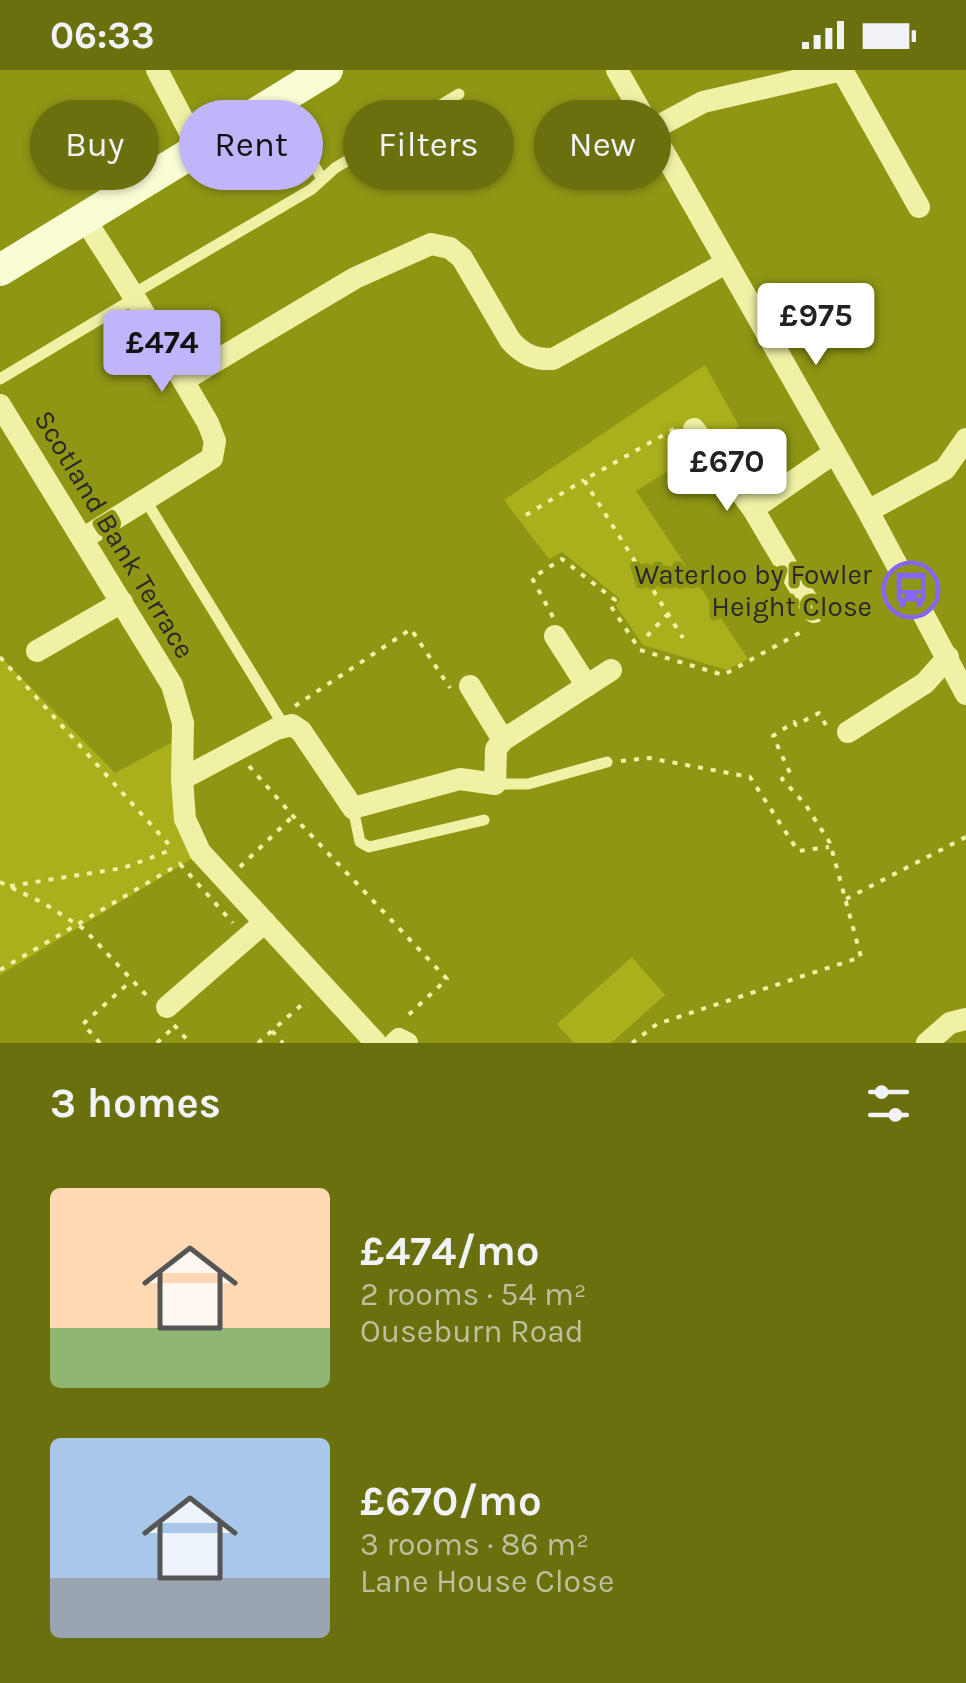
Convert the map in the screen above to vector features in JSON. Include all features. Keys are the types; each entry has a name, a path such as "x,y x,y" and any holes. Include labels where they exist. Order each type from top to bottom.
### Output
{"street":[{"path":"157,70 179,112"},
{"path":"276,100 327,70"},
{"path":"617,70 634,100"},
{"path":"671,119 703,102 842,70 918,207"},
{"path":"0,270 179,160"},
{"path":"671,165 868,511 966,694"},
{"path":"84,218 184,380 215,441 212,458 84,538"},
{"path":"184,380 356,278 432,244 450,248 462,258 510,340 518,349 540,360 553,359 726,263"},
{"name":"Scotland Bank Terrace","path":"2,412 84,538 172,685 184,723 185,819 200,852 376,1043"},
{"path":"694,429 753,508 814,612"},
{"path":"868,511 945,468 966,439"},
{"path":"753,508 834,453"},
{"path":"37,651 122,602"},
{"path":"556,636 587,686"},
{"path":"848,732 925,683 948,657"},
{"path":"182,779 281,722 301,731 354,808 460,780 495,784 496,749 503,740 611,670"},
{"path":"470,686 503,740"},
{"path":"171,1016 265,922"},
{"path":"927,1043 950,1023 966,1019"}],"lane":[{"path":"449,100 459,94"},
{"path":"0,378 310,190"},
{"path":"146,501 281,722"},
{"path":"495,784 528,784 607,762"},
{"path":"354,808 360,842 369,847 484,820"}],"path":[{"path":"526,515 680,425 694,429"},
{"path":"584,480 683,638"},
{"path":"556,636 554,619 532,578 562,560 614,600 610,605 640,650 723,675 806,629 814,612"},
{"path":"647,636 668,614"},
{"path":"281,722 412,629 450,688 470,686"},
{"path":"0,658 185,861 0,970"},
{"path":"632,1043 657,1024 861,957 831,847 806,804 782,779 790,772 773,736 794,722 796,725 819,713 834,739 848,732"},
{"path":"237,750 292,816 447,979 403,1020 401,1042"},
{"path":"607,762 649,758 750,777 798,851 831,847"},
{"path":"225,880 292,816"},
{"path":"846,899 966,837"},
{"path":"10,886 124,868 174,848"},
{"path":"180,864 245,938"},
{"path":"0,882 80,926 161,1011 171,1016 157,1043"},
{"path":"100,1043 83,1024 132,980"},
{"path":"258,1043 323,985"},
{"path":"272,1031 283,1043"}],"shaded area":[{"path":"705,365 739,426 636,491 748,659 727,670 643,645 616,606 620,599 562,552 549,559 504,500"},
{"path":"0,656 115,773 178,739 196,856 0,975"},
{"path":"632,957 665,995 611,1043 574,1043 557,1024"}],"place":[{"name":"Waterloo by Fowler Height Close","path":"911,590"}]}
